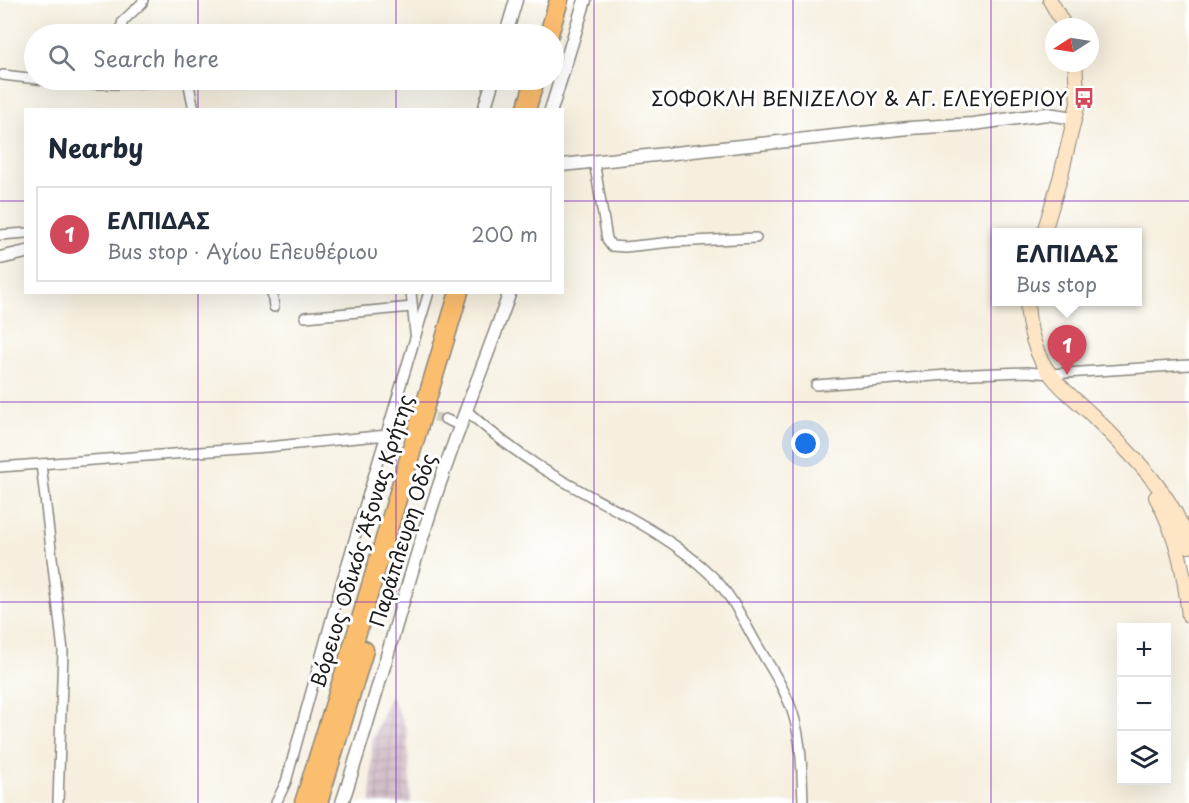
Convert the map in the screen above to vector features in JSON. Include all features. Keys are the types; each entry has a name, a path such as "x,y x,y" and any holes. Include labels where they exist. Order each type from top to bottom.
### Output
{"highway":[{"path":"539,24 546,0"},
{"path":"552,24 559,0"},
{"path":"514,108 519,90"},
{"path":"527,108 532,90"},
{"name":"Βόρειος Οδικός Άξονας Κρήτης","path":"304,803 458,294"},
{"name":"Βόρειος Οδικός Άξονας Κρήτης","path":"318,803 470,294"}],"main road":[{"path":"1050,0 1060,18"},
{"path":"1045,228 1061,175 1078,103 1076,72"},
{"path":"1028,306 1035,344 1050,374 1157,485 1178,517 1189,546"},
{"path":"1131,457 1169,522 1177,542 1186,584 1189,616"}],"street":[{"path":"122,24 143,0"},
{"path":"509,24 516,0"},
{"path":"564,68 585,0"},
{"path":"3,75 24,77"},
{"path":"189,90 194,108"},
{"path":"485,108 490,90"},
{"path":"552,108 557,90"},
{"path":"564,165 909,128 973,124 1047,114 1075,118"},
{"path":"594,161 607,239 611,246 756,238"},
{"path":"0,235 24,233"},
{"path":"0,258 24,252"},
{"path":"272,294 274,308"},
{"path":"411,294 416,338"},
{"path":"276,803 286,782 342,580 428,294"},
{"name":"Παράπλευρη Οδός","path":"342,803 428,519 509,294"},
{"path":"305,317 412,307"},
{"path":"816,385 970,374 1027,372 1050,374 1189,365"},
{"path":"395,409 410,411"},
{"path":"467,411 544,470 619,511 675,546 714,577 734,605 777,679 794,715 800,751 803,803"},
{"path":"445,419 460,426"},
{"path":"0,466 267,447 387,435"},
{"path":"40,464 63,651 58,803"}],"shaded area":[{"path":"390,694 407,730 411,803 371,803 372,741"}],"tunnel":[{"path":"421,414 445,419"}],"place":[{"name":"ΣΟΦΟΚΛΗ ΒΕΝΙΖΕΛΟΥ & ΑΓ. ΕΛΕΥΘΕΡΙΟΥ","path":"1084,98"},
{"name":"ΕΛΠΙΔΑΣ","path":"1067,375"}]}
